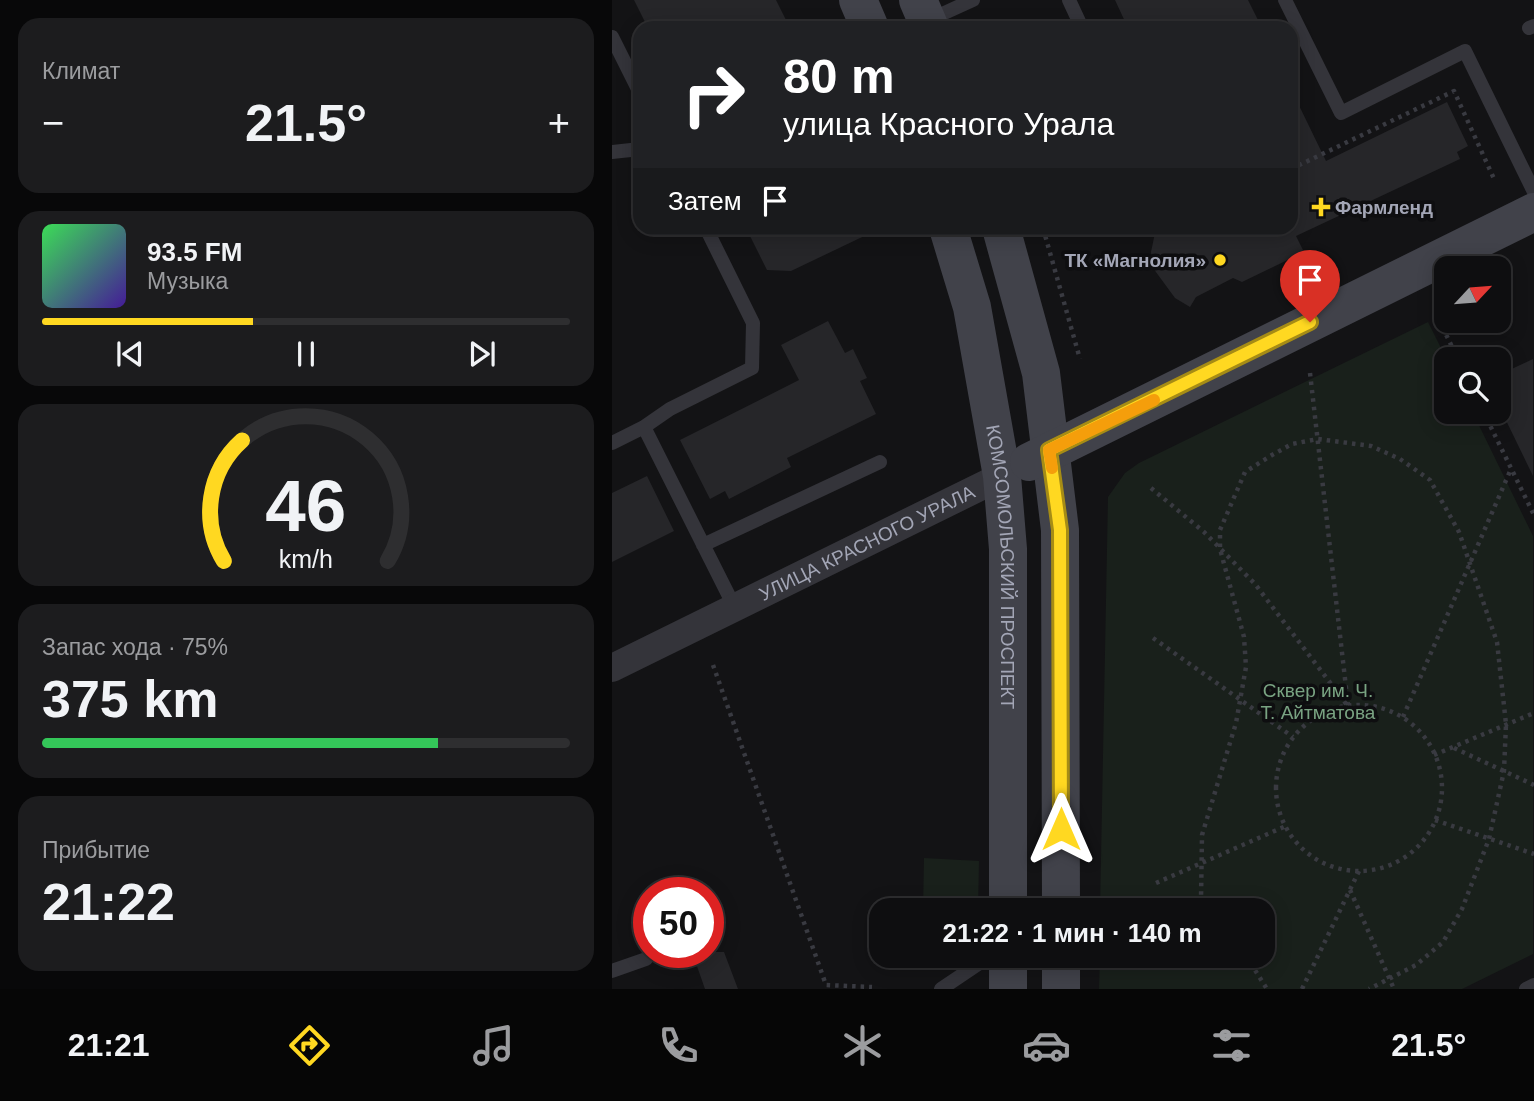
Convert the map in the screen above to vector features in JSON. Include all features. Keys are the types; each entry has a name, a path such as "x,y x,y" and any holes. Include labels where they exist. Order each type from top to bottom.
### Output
{"main road":[{"path":"858,0 867,21"},
{"name":"УЛИЦА КРАСНОГО УРАЛА","path":"1002,476 1049,450 1534,212"},
{"name":"КОМСОМОЛЬСКИЙ ПРОСПЕКТ","path":"950,235 972,307 1002,476 1008,549 1008,898"},
{"path":"1003,235 1041,373 1060,530 1061,898"},
{"path":"1008,968 1008,989"},
{"path":"1061,968 1061,989"}],"street":[{"name":"УЛИЦА КРАСНОГО УРАЛА","path":"612,668 1002,476"}],"lane":[{"path":"925,16 973,0"},
{"path":"1069,0 1079,21"},
{"path":"1285,0 1295,21"},
{"path":"1298,26 1341,113 1465,51 1534,192"},
{"path":"612,37 633,79"},
{"path":"612,152 633,150"},
{"path":"612,443 644,427 670,409 752,368 753,323 709,235"},
{"path":"644,427 735,608"},
{"path":"703,545 880,462"},
{"path":"612,971 633,964"},
{"path":"941,989 972,968"},
{"path":"1526,989 1534,985"}],"path":[{"path":"1298,166 1454,91 1495,181"},
{"path":"1045,235 1080,359"},
{"path":"1310,373 1348,705"},
{"path":"1489,424 1534,516"},
{"path":"1201,898 1202,835 1242,701 1246,667 1244,637 1220,549 1220,530 1246,472 1292,444 1318,439 1372,446 1400,459 1430,480 1444,501 1470,559 1497,642 1506,724 1504,771 1489,839 1462,909 1443,942 1416,965 1369,989"},
{"path":"1403,717 1511,469"},
{"path":"1151,488 1255,584 1348,705"},
{"path":"1153,638 1293,737"},
{"path":"712,665 826,985 872,987"},
{"path":"1348,705 1386,709 1403,717 1420,732 1434,755 1442,785 1435,820 1412,851 1396,862 1359,871 1336,868 1316,859 1298,845 1278,808 1276,788 1278,768 1293,737 1311,719 1348,705"},
{"path":"1434,755 1534,712"},
{"path":"1453,747 1534,785"},
{"path":"1435,820 1534,854"},
{"path":"1156,883 1286,827"},
{"path":"1302,989 1359,871"},
{"path":"1350,890 1394,989"},
{"path":"1254,968 1268,989"}],"green space":[{"name":"Сквер им. Ч. Т. Айтматова","path":"1428,322 1440,347 1434,347 1434,424 1478,424 1533,536 1533,954 1462,989 1099,989 1100,968 1275,968 1275,898 1100,898 1108,497 1125,473 1139,463"},
{"path":"924,858 979,861 978,898 923,898"}],"building":[{"path":"634,0 776,0 786,21 644,21"},
{"path":"1115,0 1248,0 1258,21 1125,21"},
{"path":"1447,102 1468,146 1457,152 1460,159 1296,236 1304,252 1242,282 1233,278 1196,297 1190,307 1175,298 1153,268 1151,252 1155,235 1298,235 1298,103 1326,161"},
{"path":"750,235 866,235 791,271 767,270"},
{"path":"828,321 845,353 853,349 867,378 860,381 876,414 787,458 791,467 729,499 725,491 710,499 680,440 799,380 781,345"},
{"path":"1533,359 1533,476 1508,424 1511,424 1511,369"},
{"path":"647,476 674,531 612,562 612,493"},
{"path":"724,952 738,989 705,989 698,968 724,968"}],"slow traffic":[{"path":"1052,468 1049,450 1154,400"}],"place":[{"name":"Фармленд","path":"1321,207"},
{"name":"ТК «Магнолия»","path":"1220,260"}],"route":[{"path":"1061,829 1060,530 1049,450 1310,322"}]}
